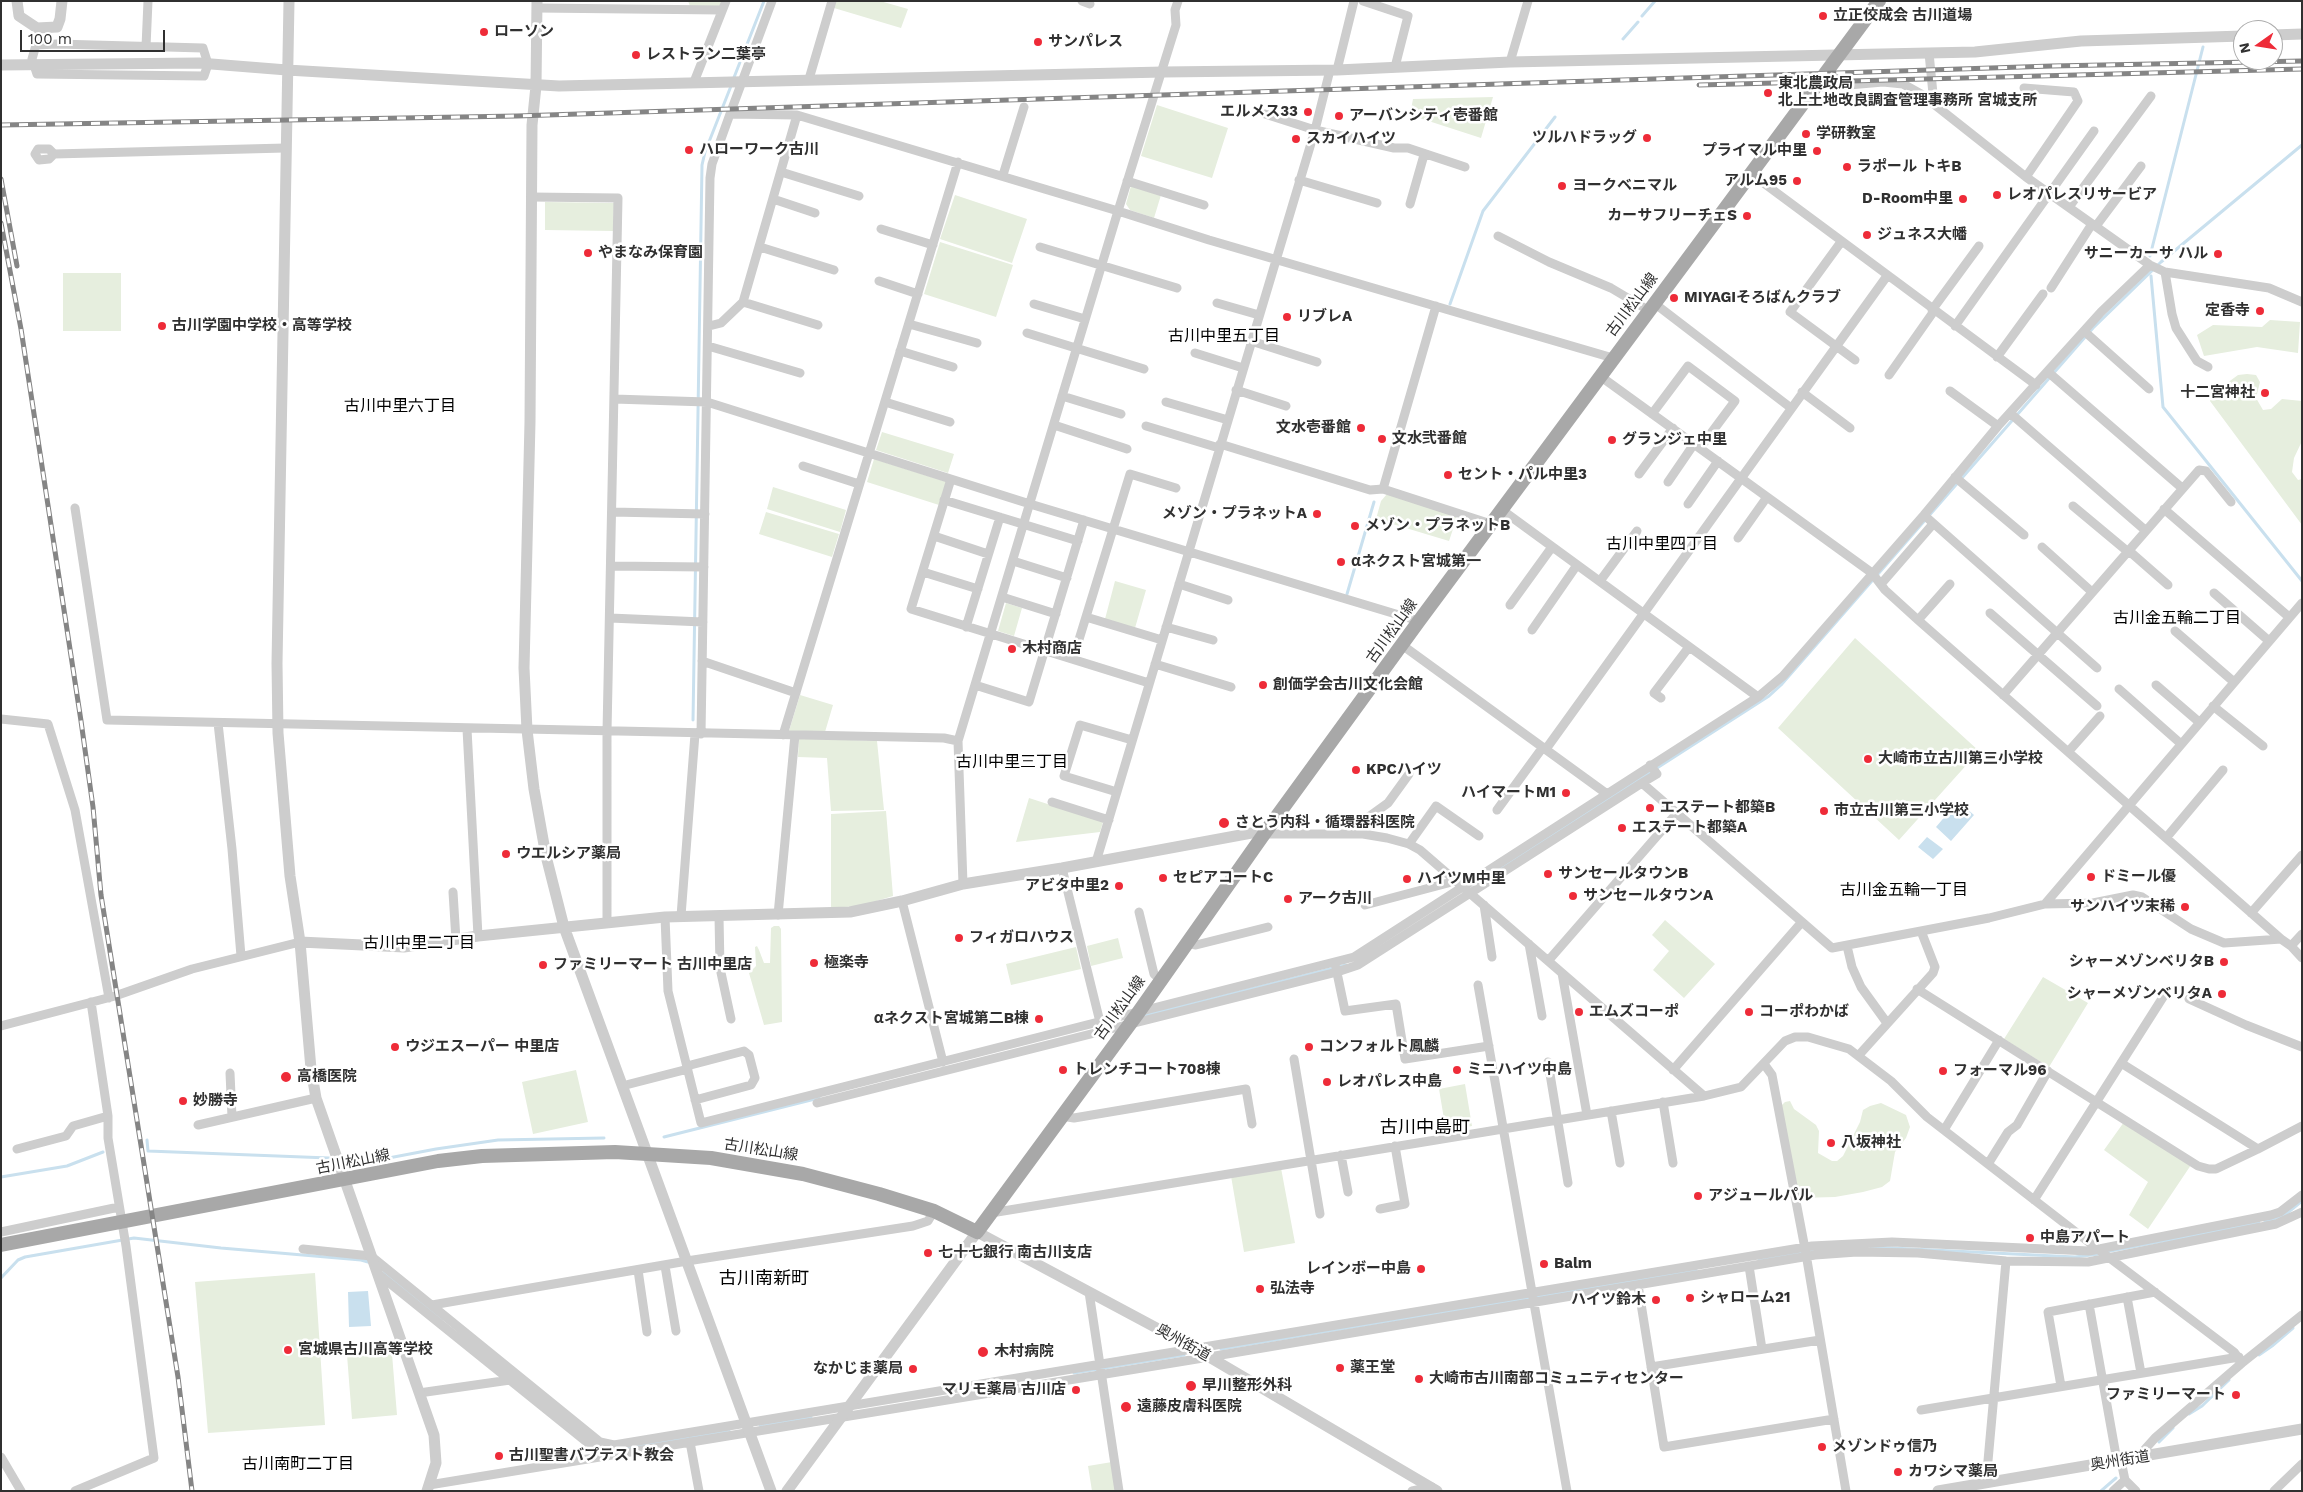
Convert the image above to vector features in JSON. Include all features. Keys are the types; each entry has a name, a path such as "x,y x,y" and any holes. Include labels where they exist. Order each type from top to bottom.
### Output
{"main road":[{"name":"古川松山線","path":"7,1244 438,1161 482,1156 615,1152 711,1158 803,1174 934,1211 977,1232 1138,1013 1264,834 1419,621 1879,1"}],"street":[{"path":"17,1 20,16 37,28 57,27 62,1"},
{"path":"146,47 148,1"},
{"path":"289,1 277,663 278,724 290,876 300,942 311,1069 316,1098 434,1436 436,1463 428,1488 604,1456 644,1445 748,1428 841,1418 1101,1369 1194,1348 1323,1332 1806,1252 1892,1242 2103,1253 2276,1224 2302,1212"},
{"path":"681,916 698,734 702,661 697,622 697,567 702,402 709,326 712,164 730,114 736,81 772,1"},
{"path":"809,79 832,1"},
{"path":"963,884 958,741 1127,181 1163,72 1176,25 1178,1"},
{"path":"1096,862 1354,1"},
{"path":"1363,1 1408,16 1395,67"},
{"path":"1510,62 1528,1"},
{"path":"694,82 724,6 537,4 536,86 532,125 530,422 524,668 526,730 534,789 564,927 771,1491"},
{"path":"2283,35 2302,34"},
{"path":"1,65 204,63 536,86 809,79 1333,70 1510,62 1974,52 2081,41 2233,36"},
{"path":"36,45 204,48 204,63 204,76 58,76 37,74 32,59 36,45"},
{"path":"1929,53 1934,104"},
{"path":"1813,88 1883,82 1903,84 1934,104 2026,176 2157,268 2269,288 2302,302"},
{"path":"2024,88 2074,92 2078,102 2026,176"},
{"path":"2069,207 2151,96"},
{"path":"1003,175 1024,107"},
{"path":"730,114 797,115 1613,358"},
{"path":"1265,114 1315,130 1394,148 1408,148 1424,155 1466,167"},
{"path":"709,326 721,323 743,302 797,115"},
{"path":"1955,326 2094,131"},
{"path":"54,154 285,148"},
{"path":"1410,204 1424,155"},
{"path":"782,735 958,162"},
{"path":"1997,357 2094,225 2141,166"},
{"path":"781,172 859,196"},
{"path":"1750,174 2036,385"},
{"path":"1299,180 1377,203"},
{"path":"1127,181 1204,205"},
{"path":"531,197 618,198 607,732 607,922"},
{"path":"773,199 815,214"},
{"path":"881,229 933,245"},
{"path":"1498,236 1548,262 1651,307 1791,408"},
{"path":"1841,242 1790,312 1854,360"},
{"path":"1888,375 1979,246"},
{"path":"760,247 834,270"},
{"path":"1040,247 1177,288"},
{"path":"1466,890 1607,794 1653,768 1758,697 1783,676 1929,520 1998,426 2014,416 2036,385 2050,374 2086,333 2157,268"},
{"path":"2157,268 2176,328 2197,361 2208,368"},
{"path":"1497,810 1886,276"},
{"path":"879,281 918,294"},
{"path":"743,302 818,325"},
{"path":"1217,303 1259,315"},
{"path":"1034,304 1085,319"},
{"path":"1382,489 1436,306"},
{"path":"909,324 977,343"},
{"path":"1027,333 1144,369"},
{"path":"2086,333 2149,389"},
{"path":"1251,341 1317,362"},
{"path":"708,346 800,373"},
{"path":"900,351 953,367"},
{"path":"1195,353 1243,368"},
{"path":"1652,414 1688,366 1735,401 1668,482"},
{"path":"2050,374 2182,488"},
{"path":"1600,376 1741,477 1876,578 1885,590 1918,620 2291,946 2302,958"},
{"path":"1236,390 1286,406"},
{"path":"1950,391 1998,426"},
{"path":"1802,392 1850,428"},
{"path":"1062,396 1121,414"},
{"path":"614,399 702,402 1030,504 1419,621"},
{"path":"885,402 950,422"},
{"path":"1166,402 1228,420"},
{"path":"2014,416 2145,530"},
{"path":"1054,425 1127,449"},
{"path":"1146,426 1370,490 1382,489 1491,524"},
{"path":"1640,474 1673,428"},
{"path":"1688,504 1718,461"},
{"path":"803,466 860,484"},
{"path":"2004,695 2145,530 2199,470 2206,471 2231,502"},
{"path":"1073,659 1130,474 1176,488"},
{"path":"951,479 911,610 1149,683"},
{"path":"1958,480 2024,535"},
{"path":"1738,538 1767,497"},
{"path":"944,500 1078,541"},
{"path":"2074,506 2168,585"},
{"path":"75,508 108,720 944,738 958,741"},
{"path":"2164,509 2289,617"},
{"path":"1502,510 1758,697"},
{"path":"612,512 699,514"},
{"path":"966,626 1000,517"},
{"path":"975,686 1029,702 1084,520"},
{"path":"1876,578 1929,520"},
{"path":"1929,520 2097,668"},
{"path":"1600,581 1637,531"},
{"path":"934,536 988,554"},
{"path":"1510,605 1552,547"},
{"path":"2042,547 2092,592"},
{"path":"1013,561 1067,578"},
{"path":"1532,630 1577,565"},
{"path":"611,566 697,567"},
{"path":"923,572 978,589"},
{"path":"1179,584 1228,600"},
{"path":"1918,620 1950,584"},
{"path":"2214,593 2269,641"},
{"path":"1002,597 1056,614"},
{"path":"2044,904 2180,743 2302,603"},
{"path":"1990,613 2097,706"},
{"path":"1086,617 1162,640"},
{"path":"610,618 697,622"},
{"path":"1166,627 1213,640"},
{"path":"2175,631 2234,682"},
{"path":"1402,645 1607,794"},
{"path":"1661,698 1654,693 1689,647"},
{"path":"702,661 796,693"},
{"path":"1155,664 1232,687"},
{"path":"2156,685 2199,722"},
{"path":"2119,689 2180,743"},
{"path":"2213,706 2262,746"},
{"path":"2068,752 2100,716"},
{"path":"1,719 48,724 75,810 108,998"},
{"path":"218,723 232,849 241,956"},
{"path":"1117,792 1064,776 1080,725 1132,740"},
{"path":"467,729 478,936"},
{"path":"778,915 796,735"},
{"path":"665,917 668,991 701,1123 924,1072 1080,1032 1129,1024 1336,967 1441,906 1657,774 1653,768"},
{"path":"2166,838 2223,770"},
{"path":"1353,834 1363,821 1388,803 1409,774"},
{"path":"1642,783 1832,948 2044,904 2093,903 2133,895 2142,897 2191,929 2224,943 2281,939"},
{"path":"1052,802 1109,820"},
{"path":"1409,844 1436,806 1479,836"},
{"path":"1548,961 1677,814"},
{"path":"1,1026 108,998 164,978 241,956 300,942 404,947 478,936 665,917 850,912 902,901 963,884 1096,862 1256,832 1264,834 1353,834 1387,838 1409,844 1420,850 1704,1096"},
{"path":"2251,913 2302,855"},
{"path":"1062,868 1100,1022"},
{"path":"1366,905 1448,883 1454,879"},
{"path":"452,892 456,940"},
{"path":"902,901 943,1062"},
{"path":"1484,905 1492,957"},
{"path":"1139,912 1154,974 1161,980"},
{"path":"719,916 720,968 731,1019"},
{"path":"1673,1070 1801,923"},
{"path":"1187,943 1196,945 1268,928"},
{"path":"1859,1055 1933,973 1935,966 1921,931"},
{"path":"2291,946 2302,934"},
{"path":"1530,944 1542,1016"},
{"path":"1847,946 1852,967 1861,987 1887,1023"},
{"path":"1080,1032 1100,1022 1336,967"},
{"path":"1336,967 1345,1011 1396,1004 1405,1059 1489,1046"},
{"path":"1562,973 1587,1115"},
{"path":"1478,986 1567,1491"},
{"path":"1917,989 2198,1166 2209,1169 2225,1166 2302,1126"},
{"path":"2034,1200 2165,994"},
{"path":"2190,999 2246,1025 2302,1047"},
{"path":"75,1491 154,1458 126,1246 108,1138 108,1116 91,1002"},
{"path":"990,1213 1704,1096 1741,1087 1785,1041 1795,1037 1808,1037 1849,1049 1859,1055 1944,1130 2234,1352 2240,1360"},
{"path":"1944,1130 1999,1040"},
{"path":"622,1086 744,1051 748,1055 755,1078 751,1085 695,1100"},
{"path":"817,1103 924,1072 943,1062 980,1058"},
{"path":"1294,1059 1320,1214"},
{"path":"1548,1062 1568,1183"},
{"path":"2121,1063 2258,1148"},
{"path":"1764,1064 1772,1075 1806,1252 1846,1491"},
{"path":"1988,1164 2008,1132 2017,1125 2048,1071"},
{"path":"230,1073 232,1117"},
{"path":"1061,1116 1074,1118 1246,1090 1252,1124"},
{"path":"198,1125 316,1098"},
{"path":"1663,1102 1673,1163"},
{"path":"1611,1111 1620,1163"},
{"path":"17,1148 34,1146 66,1136 73,1126 108,1116"},
{"path":"1380,1209 1405,1204 1395,1146"},
{"path":"1341,1155 1348,1192"},
{"path":"1533,1297 1638,1285 1749,1266 1806,1252 1918,1253 2006,1261 2070,1262 2271,1215 2280,1212 2302,1195"},
{"path":"1,1232 119,1207"},
{"path":"432,1305 687,1261 913,1226 928,1221 934,1211"},
{"path":"787,1491 977,1232"},
{"name":"奥州街道","path":"977,1232 1194,1348 1435,1489"},
{"path":"303,1250 371,1256 432,1305 604,1456"},
{"path":"1986,1483 2006,1261"},
{"path":"665,1266 676,1332"},
{"path":"1749,1266 1762,1349"},
{"path":"638,1270 647,1332"},
{"path":"377,1273 600,1442 614,1445 690,1442 850,1406 1101,1369 1209,1357 1323,1332"},
{"path":"1638,1285 1664,1447 1834,1419"},
{"path":"1089,1292 1119,1491"},
{"path":"2061,1386 2048,1312 2156,1292"},
{"path":"2127,1298 2140,1373"},
{"path":"2089,1304 2119,1461 2125,1480 2136,1491"},
{"path":"2137,1458 2155,1438 2240,1360 2302,1315"},
{"path":"1651,1366 1820,1340"},
{"path":"1921,1410 2140,1373 2240,1360"},
{"path":"419,1393 512,1377"},
{"name":"奥州街道","path":"1938,1491 1986,1483 2003,1486 2119,1461 2302,1429"},
{"path":"690,1442 699,1491"},
{"path":"1,1457 21,1491"},
{"path":"2274,1491 2302,1464"},
{"path":"2113,1491 2125,1480"},
{"path":"1412,1491 1435,1489"}],"green space":[{"path":"688,1 724,1 722,6 690,6"},
{"path":"836,1 880,1 908,9 901,28 834,8"},
{"path":"1493,97 1481,138 1410,115 1413,99"},
{"path":"1157,105 1228,128 1212,178 1141,156"},
{"path":"1131,186 1161,195 1154,218 1130,210 1126,204"},
{"path":"955,195 1027,219 1012,263 940,239"},
{"path":"545,202 614,203 613,231 545,230"},
{"path":"940,242 1013,265 996,317 924,294"},
{"path":"63,273 121,273 121,331 63,331"},
{"path":"2270,320 2300,322 2298,353 2257,347 2204,356 2197,335 2213,325 2262,327"},
{"path":"2238,375 2256,375 2260,382 2256,398 2263,410 2271,409 2282,399 2302,401 2302,441 2294,458 2292,472 2298,480 2302,479 2302,525 2210,401 2214,394"},
{"path":"882,432 954,454 948,473 876,450"},
{"path":"874,459 947,482 939,505 867,482"},
{"path":"773,487 846,510 840,532 767,509"},
{"path":"1387,494 1457,517 1449,541 1376,519 1381,501"},
{"path":"766,512 839,534 832,557 759,534"},
{"path":"1115,581 1146,590 1135,628 1105,619"},
{"path":"1006,603 1022,608 1014,636 998,631"},
{"path":"1855,638 1979,751 1899,840 1778,728"},
{"path":"800,695 833,705 825,732 789,731"},
{"path":"799,738 877,741 884,810 831,811 827,758 798,757"},
{"path":"1029,798 1103,822 1100,832 1016,842"},
{"path":"886,811 893,896 860,906 831,908 831,814"},
{"path":"1665,920 1715,964 1684,998 1653,970 1669,951 1652,935"},
{"path":"779,926 781,929 782,1022 764,1025 749,973 756,966 755,947 757,946 764,963 770,963 771,928"},
{"path":"1118,938 1123,958 1091,966 1087,946"},
{"path":"1076,947 1081,969 1011,985 1006,964"},
{"path":"2043,977 2088,1003 2049,1067 2004,1039"},
{"path":"576,1070 588,1122 533,1134 522,1082"},
{"path":"1465,1084 1472,1126 1446,1131 1439,1089"},
{"path":"1790,1101 1794,1109 1816,1125 1819,1131 1818,1153 1832,1161 1837,1161 1843,1156 1860,1122 1863,1110 1881,1103 1906,1115 1910,1127 1906,1138 1895,1152 1890,1181 1882,1187 1863,1192 1835,1197 1798,1198 1781,1106 1785,1102"},
{"path":"2124,1122 2191,1165 2148,1229 2129,1215 2148,1182 2104,1150"},
{"path":"1281,1168 1295,1243 1244,1252 1231,1176"},
{"path":"315,1273 325,1425 208,1433 195,1282"},
{"path":"392,1354 397,1415 352,1419 347,1355"},
{"path":"1112,1462 1117,1491 1092,1491 1088,1466"}],"water":[{"path":"1958,801 1974,815 1951,841 1936,827"},
{"path":"1927,837 1943,849 1933,859 1918,847"},
{"path":"368,1291 371,1326 349,1327 348,1292"}],"waterway":[{"path":"733,80 764,1"},
{"path":"1642,16 1655,1"},
{"path":"1623,39 1638,22"},
{"path":"2150,256 2203,47"},
{"path":"693,720 702,165 705,152 731,86"},
{"path":"1450,304 1483,211 1555,117"},
{"path":"1489,876 1769,696 1781,685 2093,328 2161,262 2302,145"},
{"path":"2151,276 2163,407 2302,581"},
{"path":"1347,594 1374,502"},
{"path":"1143,1016 1346,965"},
{"path":"664,1137 819,1098"},
{"path":"347,1158 378,1160 498,1140 604,1138"},
{"path":"147,1140 148,1151 329,1158"},
{"path":"1,1177 67,1166 103,1152"},
{"path":"2265,1222 2286,1214 2302,1201"},
{"path":"2105,1252 2259,1223"},
{"path":"1,1278 18,1260 25,1257 134,1238 368,1262"},
{"path":"1871,1247 2075,1257 2099,1254"},
{"path":"1759,1259 1820,1250"},
{"path":"1221,1349 1696,1270"},
{"path":"384,1272 442,1319"},
{"path":"2259,1355 2293,1328"},
{"path":"1074,1373 1184,1355"},
{"path":"2189,1414 2202,1406 2229,1380"},
{"path":"760,1425 811,1417"},
{"path":"2159,1442 2173,1428"},
{"path":"598,1446 610,1450 618,1450 729,1430"},
{"path":"2101,1491 2116,1478"}],"railway":[{"path":"1,125 517,116 2052,66 2302,61"},
{"path":"1699,85 2302,69"},
{"path":"1,179 17,266"},
{"path":"1,223 21,329 81,721 93,807 101,895 178,1377 192,1491"}],"place":[{"name":"立正佼成会 古川道場","path":"1823,16"},
{"name":"ローソン","path":"484,32"},
{"name":"サンパレス","path":"1038,42"},
{"name":"レストラン二葉亭","path":"636,55"},
{"name":"東北農政局 北上土地改良調査管理事務所 宮城支所","path":"1768,93"},
{"name":"エルメス33","path":"1308,112"},
{"name":"アーバンシティ壱番館","path":"1339,116"},
{"name":"学研教室","path":"1806,134"},
{"name":"ツルハドラッグ","path":"1647,138"},
{"name":"スカイハイツ","path":"1296,139"},
{"name":"ハローワーク古川","path":"689,150"},
{"name":"プライマル中里","path":"1817,151"},
{"name":"ラポール トキB","path":"1847,167"},
{"name":"アルム95","path":"1797,181"},
{"name":"ヨークベニマル","path":"1562,186"},
{"name":"レオパレスリサービア","path":"1997,195"},
{"name":"D-Room中里","path":"1963,199"},
{"name":"カーサフリーチェS","path":"1747,216"},
{"name":"ジュネス大幡","path":"1867,235"},
{"name":"やまなみ保育園","path":"588,253"},
{"name":"サニーカーサ ハル","path":"2218,254"},
{"name":"MIYAGIそろばんクラブ","path":"1674,298"},
{"name":"定香寺","path":"2260,311"},
{"name":"リブレA","path":"1287,317"},
{"name":"古川学園中学校・高等学校","path":"162,326"},
{"name":"十二宮神社","path":"2265,393"},
{"name":"文水壱番館","path":"1361,428"},
{"name":"文水弐番館","path":"1382,439"},
{"name":"グランジェ中里","path":"1612,440"},
{"name":"セント・パル中里3","path":"1448,475"},
{"name":"メゾン・プラネットA","path":"1317,514"},
{"name":"メゾン・プラネットB","path":"1355,526"},
{"name":"αネクスト宮城第一","path":"1341,562"},
{"name":"木村商店","path":"1012,649"},
{"name":"創価学会古川文化会館","path":"1263,685"},
{"name":"大崎市立古川第三小学校","path":"1868,759"},
{"name":"KPCハイツ","path":"1356,770"},
{"name":"ハイマートM1","path":"1566,793"},
{"name":"エステート都築B","path":"1650,808"},
{"name":"市立古川第三小学校","path":"1824,811"},
{"name":"さとう内科・循環器科医院","path":"1224,823"},
{"name":"エステート都築A","path":"1622,828"},
{"name":"ウエルシア薬局","path":"506,854"},
{"name":"サンセールタウンB","path":"1548,874"},
{"name":"ドミール優","path":"2091,877"},
{"name":"セピアコートC","path":"1163,878"},
{"name":"ハイツM中里","path":"1407,879"},
{"name":"アビタ中里2","path":"1119,886"},
{"name":"サンセールタウンA","path":"1573,896"},
{"name":"アーク古川","path":"1288,899"},
{"name":"サンハイツ末稀","path":"2185,907"},
{"name":"フィガロハウス","path":"959,938"},
{"name":"シャーメゾンベリタB","path":"2224,962"},
{"name":"極楽寺","path":"814,963"},
{"name":"ファミリーマート 古川中里店","path":"543,965"},
{"name":"シャーメゾンベリタA","path":"2222,994"},
{"name":"エムズコーポ","path":"1579,1012"},
{"name":"コーポわかば","path":"1749,1012"},
{"name":"αネクスト宮城第二B棟","path":"1039,1019"},
{"name":"ウジエスーパー 中里店","path":"395,1047"},
{"name":"コンフォルト鳳麟","path":"1309,1047"},
{"name":"トレンチコート708棟","path":"1063,1070"},
{"name":"ミニハイツ中島","path":"1457,1070"},
{"name":"フォーマル96","path":"1943,1071"},
{"name":"高橋医院","path":"286,1077"},
{"name":"レオパレス中島","path":"1327,1082"},
{"name":"妙勝寺","path":"183,1101"},
{"name":"八坂神社","path":"1831,1143"},
{"name":"アジュールパル","path":"1698,1196"},
{"name":"中島アパート","path":"2030,1238"},
{"name":"七十七銀行 南古川支店","path":"928,1253"},
{"name":"Balm","path":"1544,1264"},
{"name":"レインボー中島","path":"1421,1269"},
{"name":"弘法寺","path":"1260,1289"},
{"name":"シャローム21","path":"1690,1298"},
{"name":"ハイツ鈴木","path":"1656,1300"},
{"name":"宮城県古川高等学校","path":"288,1350"},
{"name":"木村病院","path":"983,1352"},
{"name":"薬王堂","path":"1340,1368"},
{"name":"なかじま薬局","path":"913,1369"},
{"name":"大崎市古川南部コミュニティセンター","path":"1419,1379"},
{"name":"早川整形外科","path":"1191,1386"},
{"name":"マリモ薬局 古川店","path":"1076,1390"},
{"name":"ファミリーマート","path":"2236,1395"},
{"name":"遠藤皮膚科医院","path":"1126,1407"},
{"name":"メゾンドゥ信乃","path":"1822,1447"},
{"name":"古川聖書バプテスト教会","path":"499,1456"},
{"name":"カワシマ薬局","path":"1898,1472"}],"district":[{"name":"古川中里五丁目","path":"1224,336"},
{"name":"古川中里六丁目","path":"400,406"},
{"name":"古川中里四丁目","path":"1662,544"},
{"name":"古川金五輪二丁目","path":"2177,618"},
{"name":"古川中里三丁目","path":"1012,762"},
{"name":"古川金五輪一丁目","path":"1904,890"},
{"name":"古川中里二丁目","path":"419,943"},
{"name":"古川中島町","path":"1425,1128"},
{"name":"古川南新町","path":"764,1279"},
{"name":"古川南町二丁目","path":"298,1464"}]}
